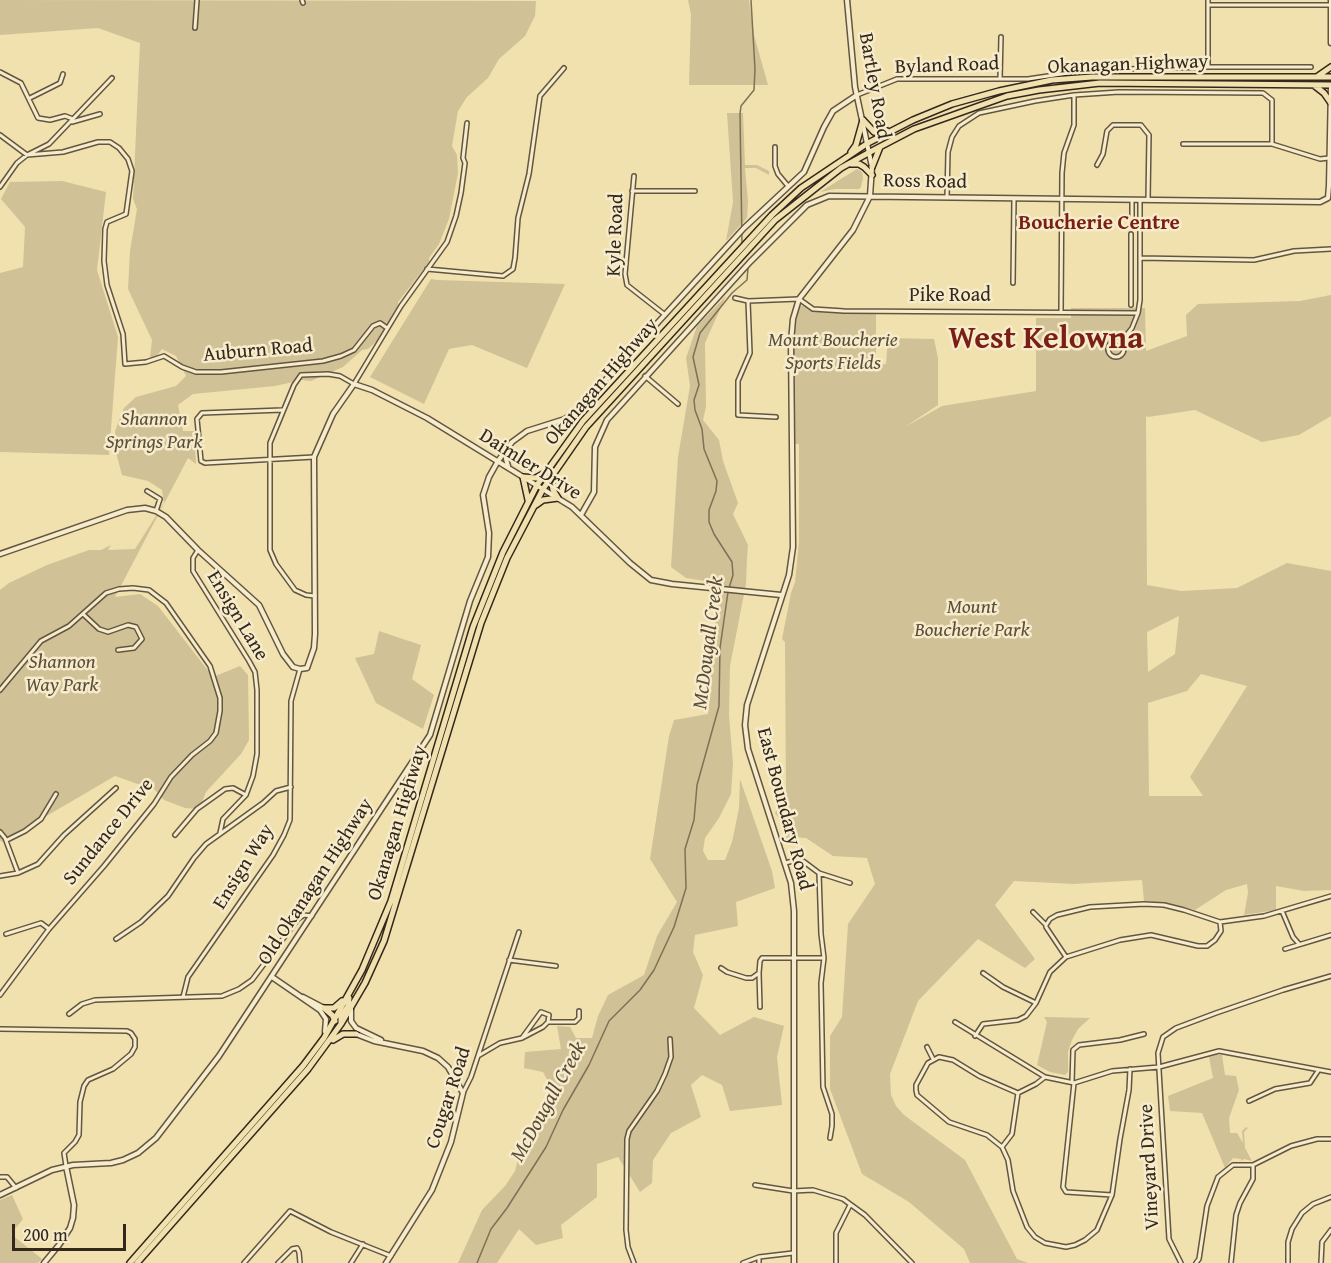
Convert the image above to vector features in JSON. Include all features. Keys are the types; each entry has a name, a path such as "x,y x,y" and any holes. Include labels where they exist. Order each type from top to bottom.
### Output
{"highway":[{"path":"1315,77 1325,73 1331,67"},
{"name":"Okanagan Highway","path":"137,1263 322,1052 351,1008 384,941 481,623 507,558 543,489 586,427 744,250 772,215 801,188 868,143 952,104 999,91 1052,80 1092,77 1331,77"},
{"name":"Okanagan Highway","path":"130,1263 303,1066 324,1038 350,994 391,901 473,627 503,552 537,485 583,421 744,250 775,220 849,164 914,129 1007,96 1100,83 1331,86"},
{"path":"1314,85 1331,103"},
{"path":"863,120 874,132 897,128"},
{"path":"848,156 856,145 863,120"},
{"path":"872,167 881,146"},
{"path":"849,164 859,164 872,175"},
{"path":"528,502 523,477 536,478 547,471"},
{"path":"531,510 543,500 558,498 551,477"},
{"path":"324,1008 334,1008 350,994"},
{"path":"350,994 348,1006 341,1017 341,1024 356,1034"},
{"path":"322,1052 335,1020 324,1008"},
{"path":"322,1052 339,1035 356,1034"}],"street":[{"path":"195,28 197,0"},
{"name":"Bartley Road","path":"799,299 853,230 870,196 872,167 857,95 847,0"},
{"path":"1208,0 1208,67"},
{"path":"1331,0 1331,43"},
{"path":"1208,5 1331,5"},
{"path":"1000,79 1001,37"},
{"name":"Byland Road","path":"498,461 508,447 527,431 566,419 579,410 740,233 807,167 833,111 857,95 897,79 1028,79 1088,70 1311,67"},
{"path":"427,269 503,276 513,269 518,218 528,174 540,96 564,68"},
{"path":"0,72 21,83 38,118 50,120 64,116 72,120 100,114"},
{"path":"30,98 60,83 63,74"},
{"path":"0,187 17,163 49,144 112,78"},
{"name":"Ross Road","path":"581,515 594,492 595,447 607,420 797,212 816,200 829,196 870,196 1320,202 1328,198 1331,86"},
{"path":"947,197 949,144 955,131 965,120 979,113 1010,105 1074,95 1119,92 1263,93 1272,100 1272,144"},
{"path":"1061,312 1061,199 1064,153 1074,125 1074,95"},
{"path":"0,555 127,510 145,508 156,511 166,517 258,605 283,654 293,667 307,668 314,648 314,457 333,414 354,384 387,328 447,242 456,216 465,163 463,158 467,123"},
{"path":"1097,165 1103,154 1107,130 1113,125 1141,125 1149,135 1148,200"},
{"path":"0,135 27,155"},
{"name":"Auburn Road","path":"27,155 63,152 98,142 110,142 119,148 128,159 132,171 126,214 107,222 104,261 107,285 123,333 125,364 146,362 164,356 196,372 221,372 323,361 354,350 373,326 380,323 387,328"},
{"path":"1183,144 1272,144 1320,159 1330,158"},
{"path":"775,147 775,166 778,174 788,186"},
{"name":"Kyle Road","path":"634,176 625,274 627,285 664,314"},
{"path":"632,191 695,191"},
{"path":"1013,283 1014,199"},
{"path":"1132,201 1132,226"},
{"path":"1121,342 1132,328 1140,300 1140,201"},
{"path":"1131,234 1131,305"},
{"path":"1130,262 1140,260 1254,260 1294,251 1331,249"},
{"path":"735,298 748,301 799,299"},
{"name":"Pike Road","path":"799,299 813,309 823,310 1138,313"},
{"name":"East Boundary Road","path":"794,1263 794,911 791,883 748,749 745,725 747,705 789,575 793,548 791,342 793,319 799,299"},
{"path":"748,301 750,353 738,381 738,416 776,417"},
{"path":"1115,340 1121,342 1124,349 1122,354 1118,357 1110,355 1107,350 1110,343 1115,340"},
{"name":"Daimler Drive","path":"283,410 301,375 316,373 340,376 427,418 572,507 651,580 672,585 781,595"},
{"path":"645,376 678,404"},
{"path":"314,457 269,460 205,463 201,461 199,454 197,418 202,413 283,410 270,443 269,460 270,550 276,564 295,590 315,596"},
{"path":"508,447 506,459 508,467"},
{"name":"Old Okanagan Highway","path":"0,1195 52,1170 66,1166 123,1160 138,1153 156,1138 219,1056 430,735 470,601 488,557 489,533 483,495 498,461"},
{"path":"147,491 160,499 156,511"},
{"name":"Ensign Lane","path":"198,550 193,558 193,571 240,644 255,672 257,690 257,754 253,776 246,795 223,819 220,833"},
{"name":"Sundance Drive","path":"0,690 41,641 69,626 106,593 133,588 149,590 166,603 210,666 220,698 216,733 171,777 140,822 49,929 0,995"},
{"path":"83,614 99,629 108,632 128,624 136,627 141,639 134,648 118,650"},
{"name":"Ensign Way","path":"183,997 188,977 240,904 284,836 290,820 291,701 300,669"},
{"path":"116,939 141,922 168,896 194,858 220,833 263,803 276,791 291,787"},
{"path":"0,876 18,873 38,864 116,788"},
{"path":"175,835 197,809 225,789 233,788 246,795"},
{"path":"7,840 25,831 41,819 56,794"},
{"path":"0,832 7,840 18,873"},
{"path":"785,863 803,861 819,873 850,883"},
{"path":"819,873 824,958 821,983 824,1088 832,1114 830,1138"},
{"path":"1046,925 1050,919 1069,911 1134,903 1164,905 1220,922 1264,916 1331,896"},
{"path":"1282,911 1293,937 1299,944"},
{"path":"1033,912 1046,925 1066,957"},
{"path":"69,1014 82,1004 94,1000 222,996 239,989 252,980 298,919 304,915 312,915"},
{"path":"975,1036 983,1024 1018,1020 1026,1016 1036,1003 1050,972 1066,957 1120,940 1151,935 1207,946 1221,931 1220,922"},
{"path":"6,934 41,923 49,929"},
{"name":"Cougar Road","path":"386,1263 432,1190 451,1142 464,1093 519,932"},
{"path":"1285,949 1331,935"},
{"path":"760,1007 759,973 762,958 824,958"},
{"path":"509,960 556,966"},
{"path":"722,968 746,978 752,978 759,973"},
{"path":"982,973 1003,987 1036,1003"},
{"name":"Vineyard Drive","path":"1181,1263 1169,1239 1158,1053 1163,1037 1176,1028 1282,990 1331,976"},
{"path":"272,977 324,1015 326,1028 324,1038"},
{"path":"299,996 324,1008"},
{"path":"351,1008 351,1021 356,1028 385,1042"},
{"path":"548,1022 575,1022 579,1018 579,1011"},
{"path":"478,1056 500,1043 522,1038 543,1027 548,1022 549,1015 541,1012 522,1038"},
{"path":"955,1022 1045,1077 1073,1082 1112,1071 1159,1067 1219,1051 1331,1072"},
{"path":"0,1029 103,1029 127,1031 132,1033 135,1039 135,1047 131,1054 113,1069 88,1080 81,1093 79,1135 64,1153 74,1205 73,1218 70,1228 44,1263"},
{"path":"356,1034 374,1041 423,1051 438,1058 448,1067 464,1093"},
{"path":"1112,1195 1066,1192 1064,1187 1073,1082 1073,1050 1079,1045 1120,1040 1144,1034"},
{"path":"634,1263 628,1247 626,1230 629,1131 657,1091 671,1056 670,1040"},
{"path":"927,1047 933,1059"},
{"path":"1045,1077 1018,1093 978,1076 945,1057 933,1059 928,1063 916,1084 917,1095 949,1122 987,1135 1002,1147 1008,1160 1013,1191 1027,1227 1035,1237 1045,1243 1066,1246 1085,1240 1097,1230 1112,1195 1129,1090 1130,1069"},
{"path":"1249,1101 1275,1089 1310,1083 1318,1071"},
{"path":"1002,1147 1012,1134 1018,1093"},
{"path":"1196,1263 1200,1260 1207,1206 1218,1177 1233,1165 1252,1165 1291,1146 1317,1139 1331,1139"},
{"path":"1231,1263 1236,1215 1253,1179 1252,1165"},
{"path":"0,1177 8,1177 16,1188"},
{"path":"755,1185 793,1191 813,1190 843,1199 865,1215 912,1263"},
{"path":"1288,1263 1288,1242 1297,1221 1313,1204 1331,1197"},
{"path":"836,1263 836,1233 851,1205"},
{"path":"244,1263 290,1211 331,1233 391,1256"},
{"path":"1321,1263 1323,1242 1331,1230"},
{"path":"351,1263 363,1244"},
{"path":"278,1263 292,1249 297,1248 300,1263"},
{"path":"742,1263 759,1257 794,1253"},
{"path":"759,1257 759,1263"}],"green space":[{"path":"0,0 536,1 535,16 525,36 499,59 488,78 467,97 458,111 452,146 457,155 458,173 449,219 429,262 398,302 398,309 378,340 368,349 362,350 343,367 311,381 302,380 275,386 193,394 178,405 183,431 194,431 196,464 188,458 115,597 140,594 158,606 213,677 240,666 248,675 249,740 241,754 206,792 197,809 185,808 164,800 155,790 115,776 2,842 0,840 0,590 9,583 47,565 89,550 101,550 111,545 108,550 135,549 164,503 162,490 148,481 122,475 115,449 115,431 124,408 136,397 176,386 186,376 176,356 162,349 155,358 150,357 152,340 128,289 130,251 137,209 133,199 140,43 98,28 0,35"},
{"path":"688,0 749,0 754,35 768,85 689,85 691,14"},
{"path":"727,113 743,113 745,165 757,165 769,171 769,175 756,168 745,168 747,218 726,241 733,202"},
{"path":"857,169 862,172 863,178 859,189 835,189 820,192"},
{"path":"62,181 106,192 97,270 118,337 109,455 0,452 0,273 23,267 25,227 1,199 10,182"},
{"path":"431,279 565,284 527,368 472,345 449,349 424,404 370,377"},
{"path":"1331,295 1331,416 1299,435 1262,442 1195,410 1146,416 1147,585 1181,591 1237,588 1287,563 1331,571 1331,890 1304,891 1276,886 1276,910 1244,915 1248,893 1247,884 1226,890 1195,910 1144,901 1142,880 1074,884 1014,881 995,905 1035,959 1025,968 978,939 918,1001 890,1074 891,1095 896,1106 904,1115 965,1160 1017,1259 1028,1263 970,1263 964,1249 909,1202 862,1174 830,1089 830,1036 842,1017 848,924 875,884 867,858 833,856 806,838 793,837 789,846 780,820 775,813 786,797 785,642 782,639 795,582 799,542 799,444 790,444 790,342 798,305 843,313 876,314 876,355 868,355 868,366 886,364 888,338 934,339 938,358 938,405 905,427 942,406 1036,391 1036,318 1071,318 1071,308 1145,308 1146,351 1187,336 1186,315 1198,304 1300,301","holes":["1179,616 1175,654 1148,672 1147,632","1201,674 1247,686 1190,777 1203,796 1149,796 1148,703 1187,691"]},
{"path":"726,296 705,343 706,407 703,420 719,440 723,461 738,503 733,514 748,545 746,584 730,666 729,715 733,764 731,794 719,818 705,838 703,851 708,860 725,860 732,842 739,808 740,779 772,871 775,888 736,902 738,926 695,935 693,952 703,975 694,1008 720,1035 754,1017 784,1026 777,1057 782,1105 730,1111 722,1085 702,1075 691,1085 701,1117 671,1133 653,1160 652,1183 640,1192 618,1157 597,1164 597,1197 561,1225 563,1238 536,1245 519,1229 497,1263 458,1263 482,1210 505,1186 515,1171 520,1151 547,1107 553,1091 543,1072 524,1068 525,1052 561,1049 557,1026 570,1027 576,1038 592,1038 598,1016 608,995 644,975 657,936 677,902 650,859 669,736 674,720 708,714 718,583 686,578 671,567 678,457 690,386 686,358 697,326"},
{"path":"379,631 421,645 412,679 434,695 423,729 376,703 355,658 374,654"},
{"path":"1044,1017 1090,1018 1078,1029 1072,1040 1068,1052 1068,1072 1065,1075 1050,1072 1037,1065 1047,1022"},
{"path":"1222,1055 1225,1075 1236,1076 1239,1090 1229,1118 1230,1133 1237,1133 1243,1143 1242,1131 1248,1128 1244,1132 1245,1148 1252,1161 1233,1158 1225,1168 1202,1113 1170,1111 1168,1096 1213,1078 1209,1057"},
{"path":"12,1195 23,1219 11,1234 42,1259 38,1263 0,1263 0,1200"}],"waterway":[{"name":"McDougall Creek","path":"742,243 740,114 741,106 754,90 751,0"},
{"name":"McDougall Creek","path":"729,588 733,575 732,562 709,522 709,510 717,481 704,449 702,429 695,410 694,400 699,385 693,357 700,333 732,293 747,280 748,268"},
{"name":"McDougall Creek","path":"477,1263 491,1229 546,1147 609,1021 640,990 654,970 674,927 686,888 685,849 694,820 697,785 719,706 720,648 728,592"}],"district":[{"name":"Boucherie Centre","path":"1099,224"},
{"name":"West Kelowna","path":"1046,340"}],"park label":[{"name":"Mount Boucherie Sports Fields","path":"833,352"},
{"name":"Shannon Springs Park","path":"154,432"},
{"name":"Mount Boucherie Park","path":"972,620"},
{"name":"Shannon Way Park","path":"62,674"}]}
